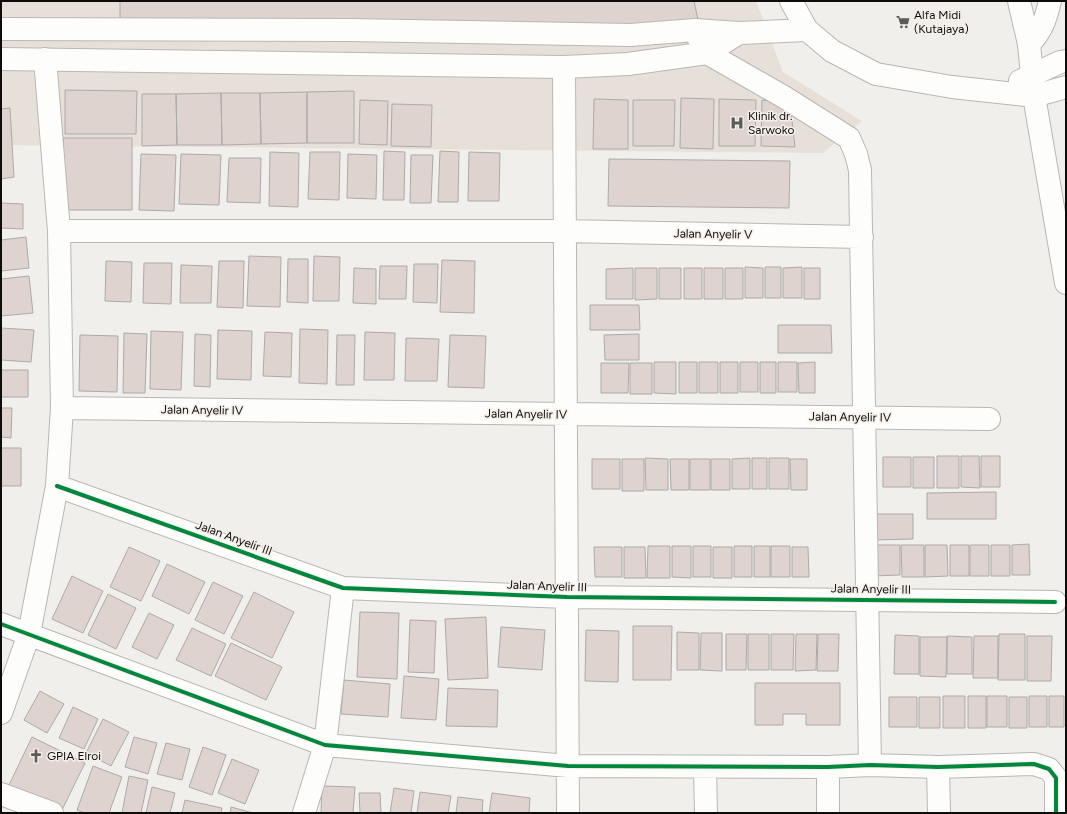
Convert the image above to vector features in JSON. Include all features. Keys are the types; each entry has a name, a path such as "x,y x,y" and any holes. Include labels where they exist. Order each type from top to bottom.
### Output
{"street":[{"path":"791,1 807,30 832,51 876,74 997,93 1032,86 1066,87"},
{"path":"1019,1 1029,44 1032,86 1066,283"},
{"path":"1029,44 1039,34 1047,14 1050,1"},
{"path":"1,29 349,30 630,35 695,30 739,33 807,30"},
{"path":"349,30 351,64"},
{"path":"695,30 707,52 784,97 849,138 856,154 860,170 870,765"},
{"path":"1,59 564,67 628,64 707,52 739,33"},
{"path":"628,64 630,35"},
{"path":"1,713 29,634 57,486 62,408 59,231 45,59"},
{"path":"1032,86 1060,62 1066,61"},
{"path":"564,67 568,813"},
{"name":"Jalan Anyelir V","path":"59,231 564,231 862,237"},
{"name":"Jalan Anyelir IV","path":"62,408 864,416 989,419"},
{"name":"Jalan Anyelir III","path":"57,486 343,588 567,597 1055,602"},
{"path":"304,813 325,745 343,588"},
{"path":"1,624 325,745 568,766 828,767 870,765 938,767 1034,764 1049,769 1056,778 1056,813"},
{"path":"704,767 706,813"},
{"path":"828,767 828,813"},
{"path":"938,767 939,813"},
{"path":"1,794 52,813"}],"shaded area":[{"path":"1,1 756,1 783,72 862,121 823,153 1,145"}],"building":[{"path":"120,1 694,1 699,25 120,28"},
{"path":"65,90 137,91 136,134 65,134"},
{"path":"354,91 354,143 307,143 307,92"},
{"path":"307,92 307,143 261,144 260,93"},
{"path":"221,93 260,93 261,144 222,145"},
{"path":"221,93 222,145 177,145 176,94"},
{"path":"142,94 176,94 177,145 142,146"},
{"path":"681,98 714,99 713,149 680,148"},
{"path":"594,99 628,100 628,149 593,149"},
{"name":"Klinik dr. Sarwoko","path":"719,99 756,100 755,146 719,146"},
{"path":"360,100 388,101 387,145 359,144"},
{"path":"633,100 675,100 674,146 633,146"},
{"path":"762,100 790,103 795,147 761,146"},
{"path":"392,104 432,105 431,147 391,146"},
{"path":"10,108 14,177 1,179 1,109"},
{"path":"63,138 132,138 132,210 62,210"},
{"path":"384,151 405,152 404,200 383,200"},
{"path":"440,151 459,152 458,202 438,202"},
{"path":"270,152 299,153 298,207 269,206"},
{"path":"310,152 340,152 339,200 308,199"},
{"path":"469,152 500,153 499,201 468,201"},
{"path":"141,154 176,155 174,211 139,210"},
{"path":"181,154 221,155 219,205 179,204"},
{"path":"348,154 377,155 376,199 347,198"},
{"path":"411,155 433,155 431,203 410,203"},
{"path":"229,158 261,158 260,203 227,202"},
{"path":"609,159 790,161 789,208 608,206"},
{"path":"1,203 23,204 23,229 1,228"},
{"path":"26,237 29,268 1,271 1,240"},
{"path":"249,256 281,257 280,307 247,306"},
{"path":"314,256 340,257 339,301 313,301"},
{"path":"288,259 308,259 308,303 287,302"},
{"path":"442,260 475,261 474,313 440,312"},
{"path":"106,261 132,262 131,302 105,301"},
{"path":"219,261 244,261 243,308 217,307"},
{"path":"144,263 172,263 171,304 143,303"},
{"path":"414,264 438,264 437,303 413,302"},
{"path":"181,265 212,266 211,303 180,303"},
{"path":"380,266 407,266 406,299 379,299"},
{"path":"745,267 763,268 763,298 745,298"},
{"path":"765,267 781,267 781,298 765,298"},
{"path":"802,267 802,298 783,298 783,268"},
{"path":"354,268 376,269 376,304 353,303"},
{"path":"633,268 633,299 606,299 606,269"},
{"path":"635,268 657,268 657,299 635,300"},
{"path":"659,268 681,268 681,299 659,299"},
{"path":"684,268 702,268 702,299 684,299"},
{"path":"704,268 723,268 723,299 704,299"},
{"path":"725,268 743,268 743,299 725,299"},
{"path":"804,268 820,268 820,299 804,299"},
{"path":"29,276 33,313 1,316 1,279"},
{"path":"590,305 639,305 640,330 590,330"},
{"path":"778,325 831,325 832,353 778,353"},
{"path":"1,328 34,330 31,362 1,360"},
{"path":"300,329 328,330 327,384 299,383"},
{"path":"218,330 252,331 251,380 217,379"},
{"path":"151,331 183,332 181,390 150,389"},
{"path":"265,332 292,333 291,377 263,376"},
{"path":"365,332 395,333 394,380 364,380"},
{"path":"124,333 147,334 145,393 123,393"},
{"path":"195,334 211,335 210,387 194,386"},
{"path":"639,334 639,360 605,360 604,335"},
{"path":"80,335 118,336 117,392 79,391"},
{"path":"337,335 355,335 354,385 336,385"},
{"path":"450,335 486,336 484,388 448,387"},
{"path":"406,338 439,339 437,381 405,381"},
{"path":"654,362 676,362 676,394 654,393"},
{"path":"679,362 697,362 697,393 679,393"},
{"path":"699,362 718,362 718,393 699,393"},
{"path":"720,362 738,362 738,393 720,393"},
{"path":"740,362 758,362 758,392 740,392"},
{"path":"760,362 776,362 776,393 760,393"},
{"path":"778,362 797,362 797,392 778,392"},
{"path":"815,362 815,393 799,393 798,363"},
{"path":"601,363 629,363 628,393 601,393"},
{"path":"630,363 652,363 652,394 630,394"},
{"path":"1,370 28,370 28,397 1,397"},
{"path":"1,408 12,408 11,438 1,437"},
{"path":"1,448 21,448 21,486 1,486"},
{"path":"937,456 959,456 959,488 937,488"},
{"path":"961,456 979,456 980,488 961,487"},
{"path":"981,456 1000,456 1000,487 981,487"},
{"path":"883,457 911,457 911,487 883,487"},
{"path":"913,457 934,457 934,488 913,488"},
{"path":"645,458 668,459 668,490 646,490"},
{"path":"750,458 750,489 732,489 732,459"},
{"path":"752,458 767,458 767,489 752,489"},
{"path":"769,458 789,458 789,489 769,489"},
{"path":"592,459 620,459 620,489 592,489"},
{"path":"622,459 644,459 644,491 622,491"},
{"path":"670,459 689,459 689,490 671,490"},
{"path":"690,459 710,459 710,490 690,490"},
{"path":"711,459 730,459 730,490 711,490"},
{"path":"790,459 807,459 807,490 791,490"},
{"path":"996,492 996,519 927,519 927,493"},
{"path":"873,514 913,514 913,539 873,540"},
{"path":"1029,544 1030,575 1012,575 1012,545"},
{"path":"872,545 900,545 900,575 872,576"},
{"path":"901,545 924,545 924,577 902,577"},
{"path":"925,545 947,545 948,576 925,577"},
{"path":"950,545 969,545 969,576 950,576"},
{"path":"970,545 989,545 989,576 970,576"},
{"path":"991,545 1010,545 1010,576 991,576"},
{"path":"648,546 670,546 670,578 647,578"},
{"path":"672,546 691,546 691,578 672,577"},
{"path":"693,546 711,546 711,577 693,577"},
{"path":"734,546 752,546 752,577 734,577"},
{"path":"754,546 770,546 770,577 754,577"},
{"path":"771,546 790,546 790,577 771,577"},
{"path":"129,547 160,561 141,601 110,587"},
{"path":"594,547 622,547 622,577 595,577"},
{"path":"624,547 645,547 646,578 624,578"},
{"path":"713,547 732,547 732,578 713,578"},
{"path":"792,547 808,547 809,577 792,577"},
{"path":"167,564 205,582 189,614 152,596"},
{"path":"72,576 103,591 83,633 52,619"},
{"path":"213,582 243,596 224,634 195,620"},
{"path":"254,592 294,612 272,658 231,638"},
{"path":"108,594 136,608 116,649 88,635"},
{"path":"360,612 399,613 397,679 357,677"},
{"path":"149,613 174,625 157,659 132,647"},
{"path":"486,617 488,678 448,680 445,619"},
{"path":"410,620 436,621 434,673 408,672"},
{"path":"633,626 672,626 671,680 633,680"},
{"path":"501,627 545,630 542,670 498,667"},
{"path":"192,628 226,644 211,676 176,660"},
{"path":"586,630 619,631 618,682 585,681"},
{"path":"677,632 699,633 699,670 677,670"},
{"path":"701,633 722,633 722,671 700,670"},
{"path":"726,634 747,634 746,670 726,670"},
{"path":"748,634 769,634 769,670 748,670"},
{"path":"771,634 794,634 793,670 771,670"},
{"path":"796,634 817,634 816,670 795,671"},
{"path":"818,634 839,634 838,671 817,671"},
{"path":"999,634 1025,634 1025,680 998,680"},
{"path":"895,635 919,636 919,674 894,674"},
{"path":"947,636 972,637 972,674 947,674"},
{"path":"974,636 998,636 998,678 973,678"},
{"path":"1027,636 1052,636 1051,681 1027,681"},
{"path":"920,637 947,637 946,677 920,676"},
{"path":"231,643 282,667 266,700 215,676"},
{"path":"404,676 439,679 436,720 401,718"},
{"path":"344,680 390,684 388,717 341,714"},
{"path":"755,683 840,683 840,725 806,725 806,714 783,714 783,725 755,725"},
{"path":"448,688 498,690 497,727 446,726"},
{"path":"40,691 64,704 47,733 24,720"},
{"path":"943,696 965,696 965,728 943,728"},
{"path":"968,696 986,696 986,728 968,728"},
{"path":"987,696 1007,696 1007,727 987,727"},
{"path":"1029,696 1047,696 1047,727 1029,727"},
{"path":"1049,696 1064,696 1064,727 1049,727"},
{"path":"889,697 917,697 917,727 889,727"},
{"path":"919,697 940,697 940,728 919,728"},
{"path":"1009,697 1027,697 1027,728 1009,728"},
{"path":"73,707 98,719 84,749 59,738"},
{"path":"103,719 129,732 111,766 86,753"},
{"path":"32,737 85,763 62,810 9,785"},
{"path":"134,737 157,743 148,774 125,767"},
{"path":"166,743 190,749 182,780 157,774"},
{"path":"203,747 226,755 212,795 189,787"},
{"path":"232,759 259,770 245,804 218,793"},
{"path":"93,766 122,777 109,813 84,813 77,810"},
{"path":"129,776 148,780 141,813 122,813"},
{"path":"322,786 355,787 353,813 321,813"},
{"path":"152,787 175,793 170,813 146,813"},
{"path":"394,788 414,791 411,813 390,813"},
{"path":"420,792 451,796 448,813 417,813"},
{"path":"359,793 380,793 381,813 360,813"},
{"path":"492,793 530,798 529,813 489,813"},
{"path":"458,797 483,800 482,813 456,813"},
{"path":"185,800 222,808 221,813 182,813"},
{"path":"231,807 253,813 230,813"}],"cycle path":[{"path":"57,486 343,588 567,597 1055,602"},
{"path":"1,624 325,745 568,766 828,767 870,765 938,767 1034,764 1049,769 1056,778 1056,813"}],"place":[{"name":"Alfa Midi (Kutajaya)","path":"903,22"},
{"name":"Klinik dr. Sarwoko","path":"737,123"},
{"name":"GPIA Elroi","path":"36,756"}]}
